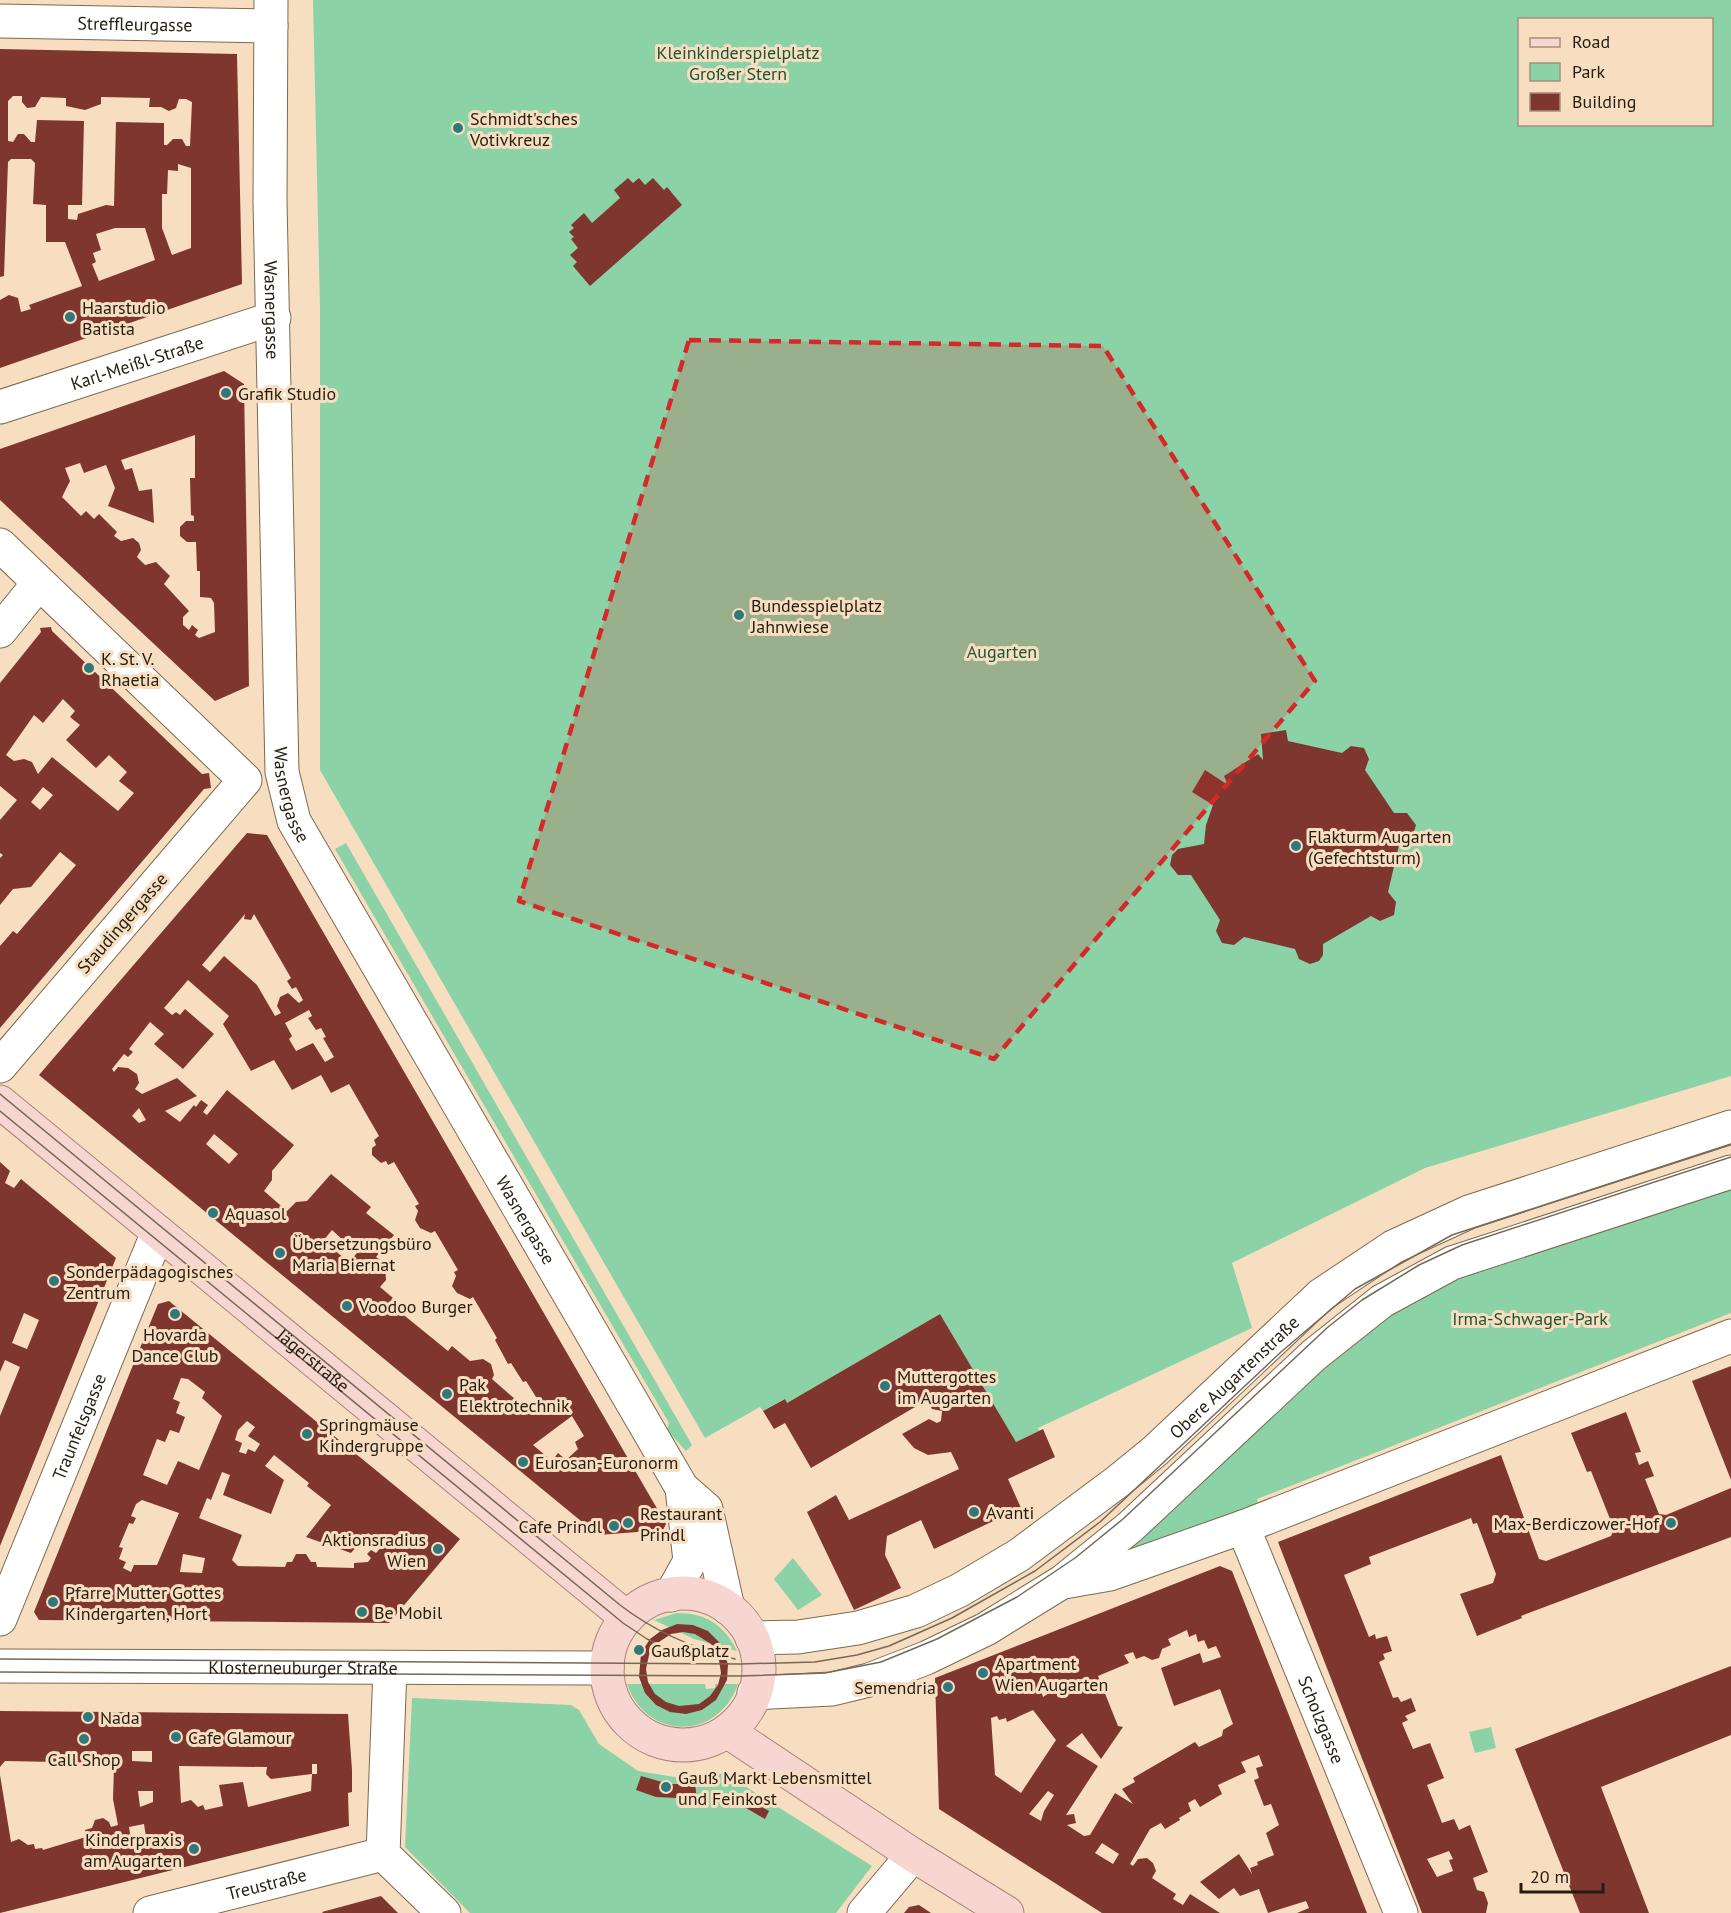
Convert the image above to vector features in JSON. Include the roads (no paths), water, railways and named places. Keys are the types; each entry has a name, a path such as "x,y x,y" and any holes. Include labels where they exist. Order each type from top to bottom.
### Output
{"main road":[{"name":"Jägerstraße","path":"0,1102 627,1618"},
{"path":"671,1594 701,1596 728,1608 742,1622 752,1638 758,1663 754,1693 746,1710 727,1731 707,1741 685,1745 663,1743 642,1734 626,1719 614,1701 607,1668 615,1636 627,1618 651,1600 671,1594"},
{"path":"727,1731 913,1855 1007,1913"}],"street":[{"name":"Streffleurgasse","path":"0,21 271,13"},
{"name":"Wasnergasse","path":"271,13 270,201 282,772 294,821 682,1488 706,1509 728,1608"},
{"name":"Karl-Meißl-Straße","path":"0,407 274,318"},
{"path":"0,545 39,583 0,631"},
{"name":"Staudingergasse","path":"0,1066 245,780 39,583"},
{"name":"Obere Augartenstraße","path":"752,1638 798,1637 858,1628 916,1611 960,1590 1019,1555 1100,1496 1155,1451 1321,1295 1393,1247 1469,1212 1731,1127"},
{"path":"754,1693 832,1689 869,1680 926,1658 986,1629 1062,1582 1130,1527 1314,1355 1382,1301 1452,1263 1731,1172"},
{"name":"Traunfelsgasse","path":"0,1619 158,1232"},
{"path":"1062,1582 1110,1574 1243,1527 1731,1336"},
{"name":"Wasnergasse","path":"671,1594 690,1561 682,1488"},
{"name":"Scholzgasse","path":"1243,1527 1401,1913"},
{"name":"Klosterneuburger Straße","path":"0,1666 607,1668"},
{"path":"390,1668 383,1854 444,1913"},
{"name":"Treustraße","path":"150,1913 383,1854"},
{"path":"864,1913 913,1855"}],"tram line":[{"path":"0,1094 633,1615 674,1638 735,1659"},
{"path":"0,1111 623,1623 647,1639 695,1661"},
{"path":"0,1659 740,1664 815,1662 857,1655 889,1646 952,1618 1035,1571 1100,1522 1281,1352 1355,1289 1452,1235 1731,1144"},
{"path":"0,1672 740,1676 825,1673 881,1662 937,1639 1017,1597 1075,1558 1123,1519 1328,1327 1362,1300 1419,1265 1462,1245 1731,1157"}],"place":[{"name":"Schmidt'sches Votivkreuz","path":"458,128"},
{"name":"Haarstudio Batista","path":"70,317"},
{"name":"Grafik Studio","path":"226,393"},
{"name":"Bundesspielplatz Jahnwiese","path":"739,615"},
{"name":"K. St. V. Rhaetia","path":"89,668"},
{"name":"Flakturm Augarten (Gefechtsturm)","path":"1296,846"},
{"name":"Aquasol","path":"213,1213"},
{"name":"Übersetzungsbüro Maria Biernat","path":"280,1253"},
{"name":"Sonderpädagogisches Zentrum","path":"54,1281"},
{"name":"Voodoo Burger","path":"347,1306"},
{"name":"Hovarda Dance Club","path":"175,1314"},
{"name":"Muttergottes im Augarten","path":"885,1386"},
{"name":"Pak Elektrotechnik","path":"447,1394"},
{"name":"Springmäuse Kindergruppe","path":"307,1434"},
{"name":"Eurosan-Euronorm","path":"523,1462"},
{"name":"Avanti","path":"974,1512"},
{"name":"Restaurant Prindl","path":"628,1523"},
{"name":"Max-Berdiczower-Hof","path":"1671,1523"},
{"name":"Cafe Prindl","path":"614,1526"},
{"name":"Aktionsradius Wien","path":"438,1549"},
{"name":"Pfarre Mutter Gottes Kindergarten, Hort","path":"53,1602"},
{"name":"Be Mobil","path":"362,1612"},
{"name":"Gaußplatz","path":"639,1650"},
{"name":"Apartment Wien Augarten","path":"983,1673"},
{"name":"Semendria","path":"948,1687"},
{"name":"Nada","path":"88,1717"},
{"name":"Cafe Glamour","path":"176,1737"},
{"name":"Call Shop","path":"84,1739"},
{"name":"Gauß Markt Lebensmittel und Feinkost","path":"666,1787"},
{"name":"Kinderpraxis am Augarten","path":"194,1849"}],"park label":[{"name":"Kleinkinderspielplatz Großer Stern","path":"738,62"},
{"name":"Augarten","path":"1002,651"},
{"name":"Irma-Schwager-Park","path":"1530,1318"}]}
